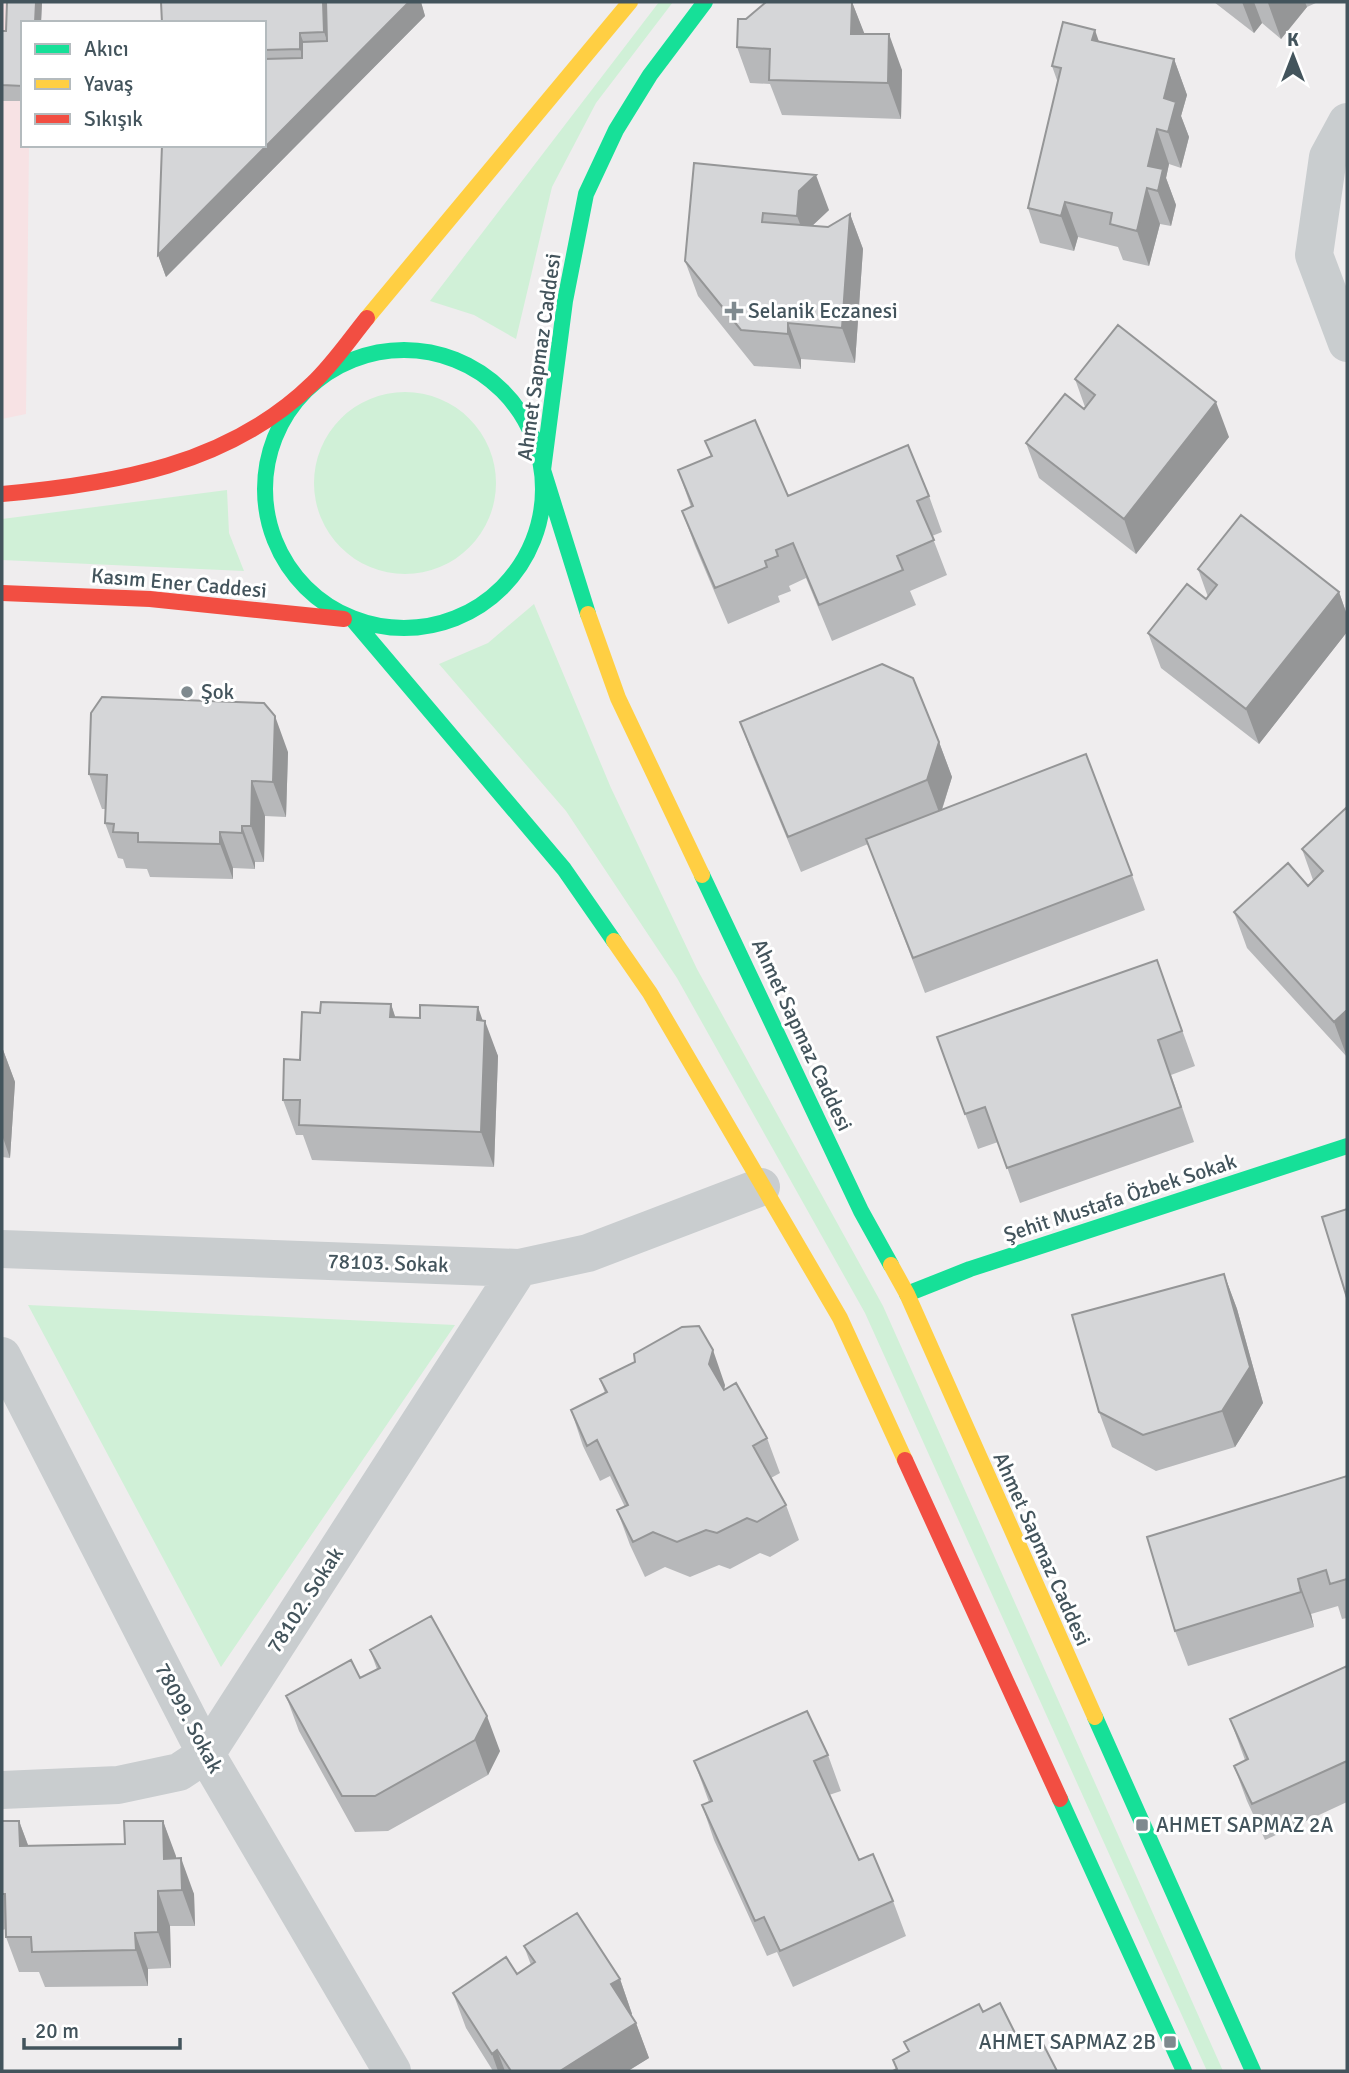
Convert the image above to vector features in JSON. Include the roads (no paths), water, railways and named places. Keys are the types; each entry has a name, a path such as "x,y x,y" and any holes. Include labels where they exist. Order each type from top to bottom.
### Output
{"main road":[{"path":"630,2 282,420 266,464 266,513 281,558 312,595 353,620 564,869 650,993 840,1318 1184,2071"},
{"name":"Ahmet Sapmaz Caddesi","path":"705,2 650,75 616,130 586,194 565,301 543,470 572,570 618,698 861,1211 907,1294 1254,2071"},
{"path":"2,494 55,490 198,458 257,428 313,383 350,360 391,350 434,353 473,368 507,395 531,430 543,470"},
{"name":"Kasım Ener Caddesi","path":"2,593 159,599 353,620 401,629 448,622 491,599 523,563 541,519 543,470"},
{"name":"Şehit Mustafa Özbek Sokak","path":"907,1294 982,1265 1347,1146"}],"street":[{"path":"1347,122 1328,157 1314,256 1347,343"},
{"name":"78103. Sokak","path":"2,1249 519,1268 588,1253 761,1187"},
{"name":"78102. Sokak","path":"2,1790 118,1785 179,1772 206,1754 519,1268"},
{"name":"78099. Sokak","path":"2,1356 206,1754 392,2071"}],"place":[{"name":"Selanik Eczanesi","path":"734,311"},
{"name":"Şok","path":"187,692"},
{"name":"AHMET SAPMAZ 2A","path":"1142,1825"},
{"name":"AHMET SAPMAZ 2B","path":"1170,2042"}]}
